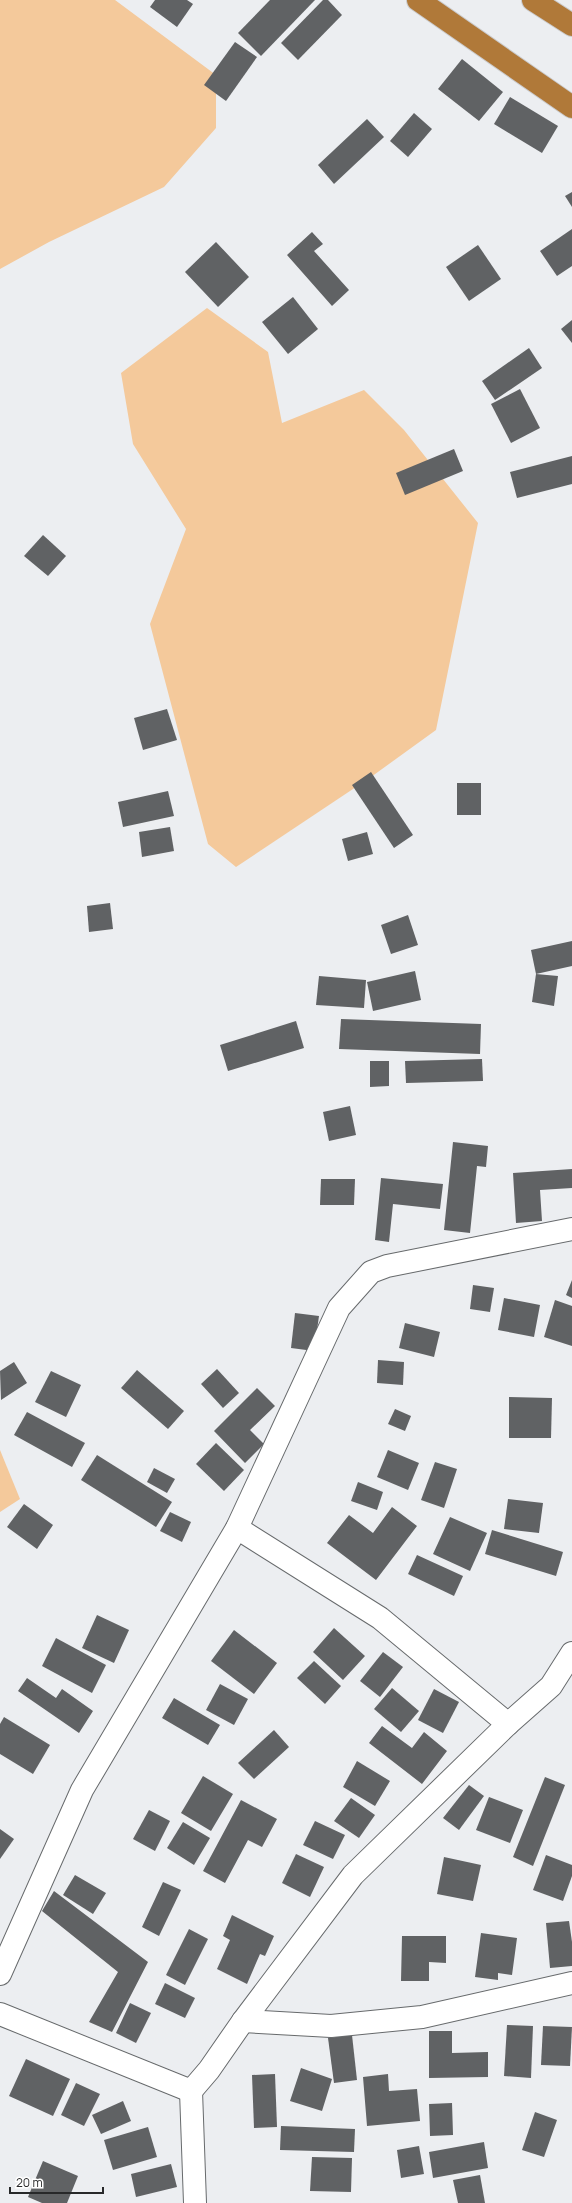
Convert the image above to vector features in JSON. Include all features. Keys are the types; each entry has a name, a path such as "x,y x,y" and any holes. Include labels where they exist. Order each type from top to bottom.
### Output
{"highway":[{"path":"418,0 572,107"},
{"path":"533,0 572,25"}],"street":[{"path":"0,1974 82,1790 237,1528 339,1308 371,1272 387,1266 572,1229"},
{"path":"237,1528 380,1618 508,1724"},
{"path":"195,2203 191,2091 209,2070 242,2021 353,1875 508,1724 551,1686 572,1653"},
{"path":"242,2021 331,2026 422,2018 572,1983"},
{"path":"0,2014 191,2091"}],"shaded area":[{"path":"0,0 115,0 216,75 216,128 164,187 49,242 0,269"},
{"path":"207,308 268,352 282,423 364,390 404,430 478,523 436,730 371,777 236,867 208,844 150,624 186,529 133,444 121,373"},
{"path":"0,1450 20,1499 0,1512"}],"building":[{"path":"155,0 187,0 193,4 177,27 150,7"},
{"path":"270,0 315,0 261,56 238,33"},
{"path":"323,0 328,0 342,15 298,60 281,43"},
{"path":"235,42 257,57 226,101 204,85"},
{"path":"462,59 503,92 479,121 438,89"},
{"path":"510,97 558,126 542,153 494,124"},
{"path":"414,113 432,129 408,157 390,141"},
{"path":"367,119 384,137 334,184 318,165"},
{"path":"572,192 572,207 565,196"},
{"path":"572,229 572,266 557,276 540,251"},
{"path":"312,232 323,244 314,251 349,290 332,306 287,255"},
{"path":"216,242 249,277 218,307 185,272"},
{"path":"478,245 501,279 469,301 446,267"},
{"path":"293,297 318,329 288,354 262,322"},
{"path":"572,320 572,343 561,329"},
{"path":"529,348 542,368 495,400 482,381"},
{"path":"520,389 540,428 511,443 491,404"},
{"path":"454,449 463,471 405,495 396,473"},
{"path":"572,456 572,484 517,498 510,472"},
{"path":"43,535 66,556 48,576 24,556"},
{"path":"167,709 177,740 143,750 134,718"},
{"path":"371,772 413,835 394,848 352,785"},
{"path":"457,783 481,783 481,815 457,815"},
{"path":"168,791 174,816 123,827 118,802"},
{"path":"170,827 174,851 142,857 139,832"},
{"path":"367,832 373,854 348,861 342,839"},
{"path":"110,903 113,929 89,932 87,906"},
{"path":"408,915 418,945 391,954 381,925"},
{"path":"572,941 572,966 536,974 531,950"},
{"path":"415,971 421,1000 373,1011 367,982"},
{"path":"536,974 558,976 554,1006 532,1002"},
{"path":"319,976 366,980 364,1008 316,1005"},
{"path":"341,1019 481,1024 480,1054 339,1049"},
{"path":"296,1021 304,1048 228,1071 220,1045"},
{"path":"482,1059 483,1081 406,1083 405,1061"},
{"path":"370,1061 389,1061 389,1086 370,1087"},
{"path":"350,1106 356,1135 329,1141 323,1112"},
{"path":"453,1142 488,1146 486,1167 477,1166 470,1233 444,1230"},
{"path":"572,1169 572,1188 540,1190 542,1221 516,1223 513,1173"},
{"path":"381,1178 443,1184 440,1209 393,1204 389,1242 375,1240"},
{"path":"321,1179 355,1179 354,1205 320,1205"},
{"path":"572,1280 572,1298 566,1295"},
{"path":"473,1285 494,1288 490,1312 470,1309"},
{"path":"504,1298 540,1305 534,1337 498,1330"},
{"path":"555,1300 572,1306 572,1346 544,1337"},
{"path":"295,1313 319,1316 314,1351 291,1348"},
{"path":"405,1323 440,1332 434,1357 399,1348"},
{"path":"378,1360 404,1362 403,1385 377,1383"},
{"path":"14,1362 27,1383 1,1400 0,1371"},
{"path":"217,1369 239,1393 223,1408 201,1384"},
{"path":"137,1370 184,1411 168,1429 121,1388"},
{"path":"51,1371 81,1385 66,1417 35,1402"},
{"path":"257,1388 275,1406 250,1430 264,1444 245,1463 214,1431"},
{"path":"509,1397 552,1398 551,1438 509,1438"},
{"path":"395,1409 411,1416 405,1431 388,1424"},
{"path":"27,1412 85,1443 72,1467 14,1435"},
{"path":"216,1443 244,1470 224,1491 196,1464"},
{"path":"388,1450 419,1463 408,1490 377,1477"},
{"path":"97,1455 172,1502 156,1527 81,1480"},
{"path":"435,1462 457,1469 444,1508 421,1500"},
{"path":"154,1468 175,1479 167,1493 147,1482"},
{"path":"358,1482 383,1492 377,1510 351,1501"},
{"path":"508,1499 543,1503 539,1533 504,1529"},
{"path":"24,1504 53,1525 37,1549 7,1527"},
{"path":"392,1507 417,1526 376,1580 327,1543 349,1515 373,1533"},
{"path":"170,1512 191,1522 182,1542 160,1531"},
{"path":"450,1517 487,1533 470,1571 433,1554"},
{"path":"492,1530 563,1552 556,1576 485,1554"},
{"path":"417,1555 463,1576 454,1596 408,1574"},
{"path":"97,1615 129,1630 114,1663 82,1648"},
{"path":"334,1628 365,1656 343,1680 313,1652"},
{"path":"234,1630 277,1663 254,1694 211,1661"},
{"path":"56,1638 106,1665 92,1693 42,1666"},
{"path":"383,1652 403,1667 380,1697 360,1681"},
{"path":"314,1661 341,1686 325,1704 297,1678"},
{"path":"27,1678 56,1698 62,1689 93,1711 79,1733 18,1691"},
{"path":"220,1684 248,1699 234,1725 206,1710"},
{"path":"392,1688 419,1711 401,1732 374,1709"},
{"path":"434,1689 459,1702 443,1733 418,1720"},
{"path":"174,1698 220,1725 208,1745 162,1718"},
{"path":"4,1717 50,1745 33,1774 0,1754 0,1724"},
{"path":"382,1726 412,1748 424,1732 447,1751 422,1784 369,1743"},
{"path":"274,1730 289,1747 254,1779 238,1763"},
{"path":"357,1761 390,1781 375,1806 343,1787"},
{"path":"203,1776 233,1794 211,1831 181,1813"},
{"path":"545,1777 565,1785 533,1866 513,1857"},
{"path":"469,1785 484,1796 459,1830 443,1818"},
{"path":"489,1797 523,1810 510,1843 476,1830"},
{"path":"351,1798 375,1815 359,1838 334,1821"},
{"path":"241,1800 277,1819 262,1847 248,1840 225,1883 203,1871"},
{"path":"149,1810 170,1821 155,1851 133,1839"},
{"path":"315,1821 345,1835 333,1859 303,1845"},
{"path":"183,1822 210,1838 194,1865 167,1848"},
{"path":"0,1829 14,1839 0,1859"},
{"path":"296,1854 324,1867 310,1897 282,1883"},
{"path":"546,1855 572,1865 572,1876 563,1901 533,1890"},
{"path":"444,1857 481,1865 473,1901 437,1894"},
{"path":"75,1875 106,1893 93,1914 63,1895"},
{"path":"163,1882 181,1890 159,1936 142,1927"},
{"path":"54,1891 148,1962 112,2032 89,2022 118,1972 42,1911"},
{"path":"232,1915 274,1936 265,1956 260,1954 247,1984 217,1969 230,1940 223,1936"},
{"path":"569,1921 572,1942 572,1966 550,1968 546,1923"},
{"path":"189,1929 208,1939 185,1985 166,1975"},
{"path":"481,1933 517,1938 512,1975 498,1973 498,1980 475,1977"},
{"path":"402,1936 446,1936 446,1963 429,1962 429,1981 401,1981"},
{"path":"165,1983 195,1998 185,2018 155,2004"},
{"path":"130,2003 151,2013 136,2043 116,2033"},
{"path":"507,2025 533,2026 531,2078 504,2076"},
{"path":"543,2026 572,2027 570,2066 541,2065"},
{"path":"429,2031 452,2031 452,2053 488,2052 488,2077 429,2078"},
{"path":"352,2035 357,2080 334,2083 328,2038"},
{"path":"26,2059 70,2079 53,2116 9,2096"},
{"path":"301,2068 332,2079 322,2111 290,2101"},
{"path":"275,2074 277,2127 254,2128 252,2075"},
{"path":"388,2074 389,2091 417,2089 420,2121 367,2126 363,2077"},
{"path":"76,2083 100,2094 84,2126 61,2115"},
{"path":"123,2101 131,2121 101,2134 92,2115"},
{"path":"452,2103 453,2135 430,2136 429,2104"},
{"path":"535,2112 557,2120 544,2157 522,2150"},
{"path":"281,2126 355,2129 354,2152 280,2150"},
{"path":"148,2127 157,2157 113,2170 104,2140"},
{"path":"484,2142 488,2168 433,2178 429,2152"},
{"path":"419,2146 424,2174 401,2178 397,2150"},
{"path":"312,2157 352,2158 351,2192 310,2191"},
{"path":"43,2161 78,2176 67,2203 42,2203 28,2197"},
{"path":"171,2164 177,2187 136,2197 131,2174"},
{"path":"480,2175 485,2203 458,2203 453,2180"}]}
